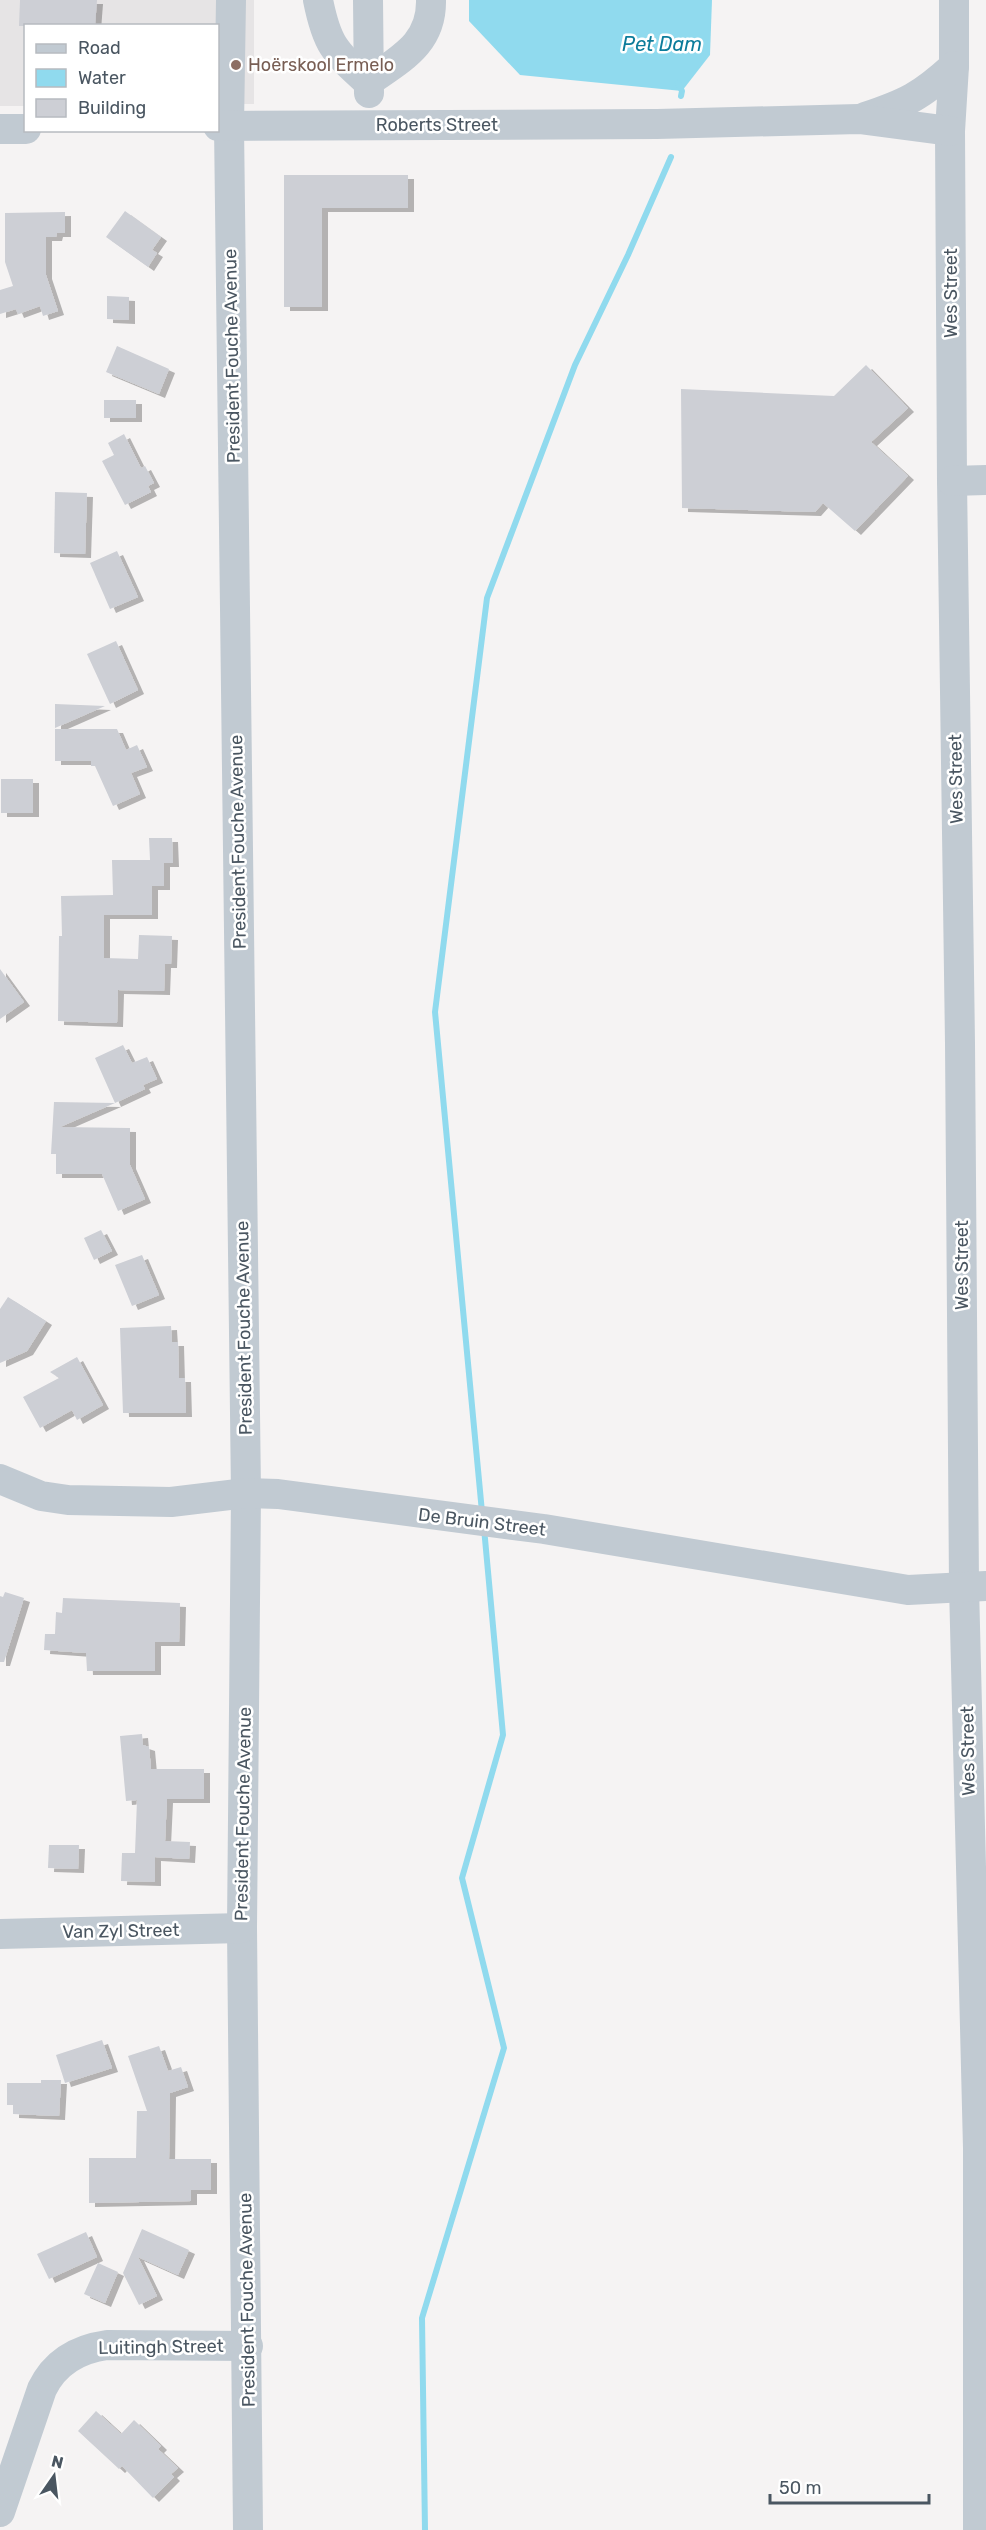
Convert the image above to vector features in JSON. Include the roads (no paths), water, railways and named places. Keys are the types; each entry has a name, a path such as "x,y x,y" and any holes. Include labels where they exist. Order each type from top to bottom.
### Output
{"street":[{"name":"President Fouche Avenue","path":"231,0 223,126 246,1493 242,1928 248,2346 248,2530"},
{"path":"318,0 324,31 331,44 342,58 368,82"},
{"path":"368,0 368,82 371,126"},
{"path":"368,82 412,50 428,26 431,0"},
{"name":"Wes Street","path":"954,0 954,66 950,131 951,480 973,1043 975,1586 982,2148 978,2530"},
{"path":"859,119 908,102 924,93 954,66"},
{"name":"Roberts Street","path":"223,126 657,124 859,119"},
{"path":"859,119 950,131"},
{"path":"0,129 24,129"},
{"path":"951,480 986,480"},
{"name":"De Bruin Street","path":"0,1479 41,1496 68,1500 171,1502 246,1493 278,1494 505,1525 908,1590 975,1586"},
{"name":"Van Zyl Street","path":"0,1934 242,1928"},
{"name":"Luitingh Street","path":"0,2512 48,2376 74,2354 91,2347 107,2345 248,2346"}],"water":[{"name":"Pet Dam","path":"469,0 712,0 710,55 682,91 520,75 469,21"}],"waterway":[{"path":"678,83 682,91 681,96"},
{"path":"482,1512 435,1012 487,598 575,365 628,255 671,157"},
{"path":"425,2530 422,2318 504,2048 462,1878 503,1735 484,1528"}],"place":[{"name":"Hoërskool Ermelo","path":"236,65"}]}
